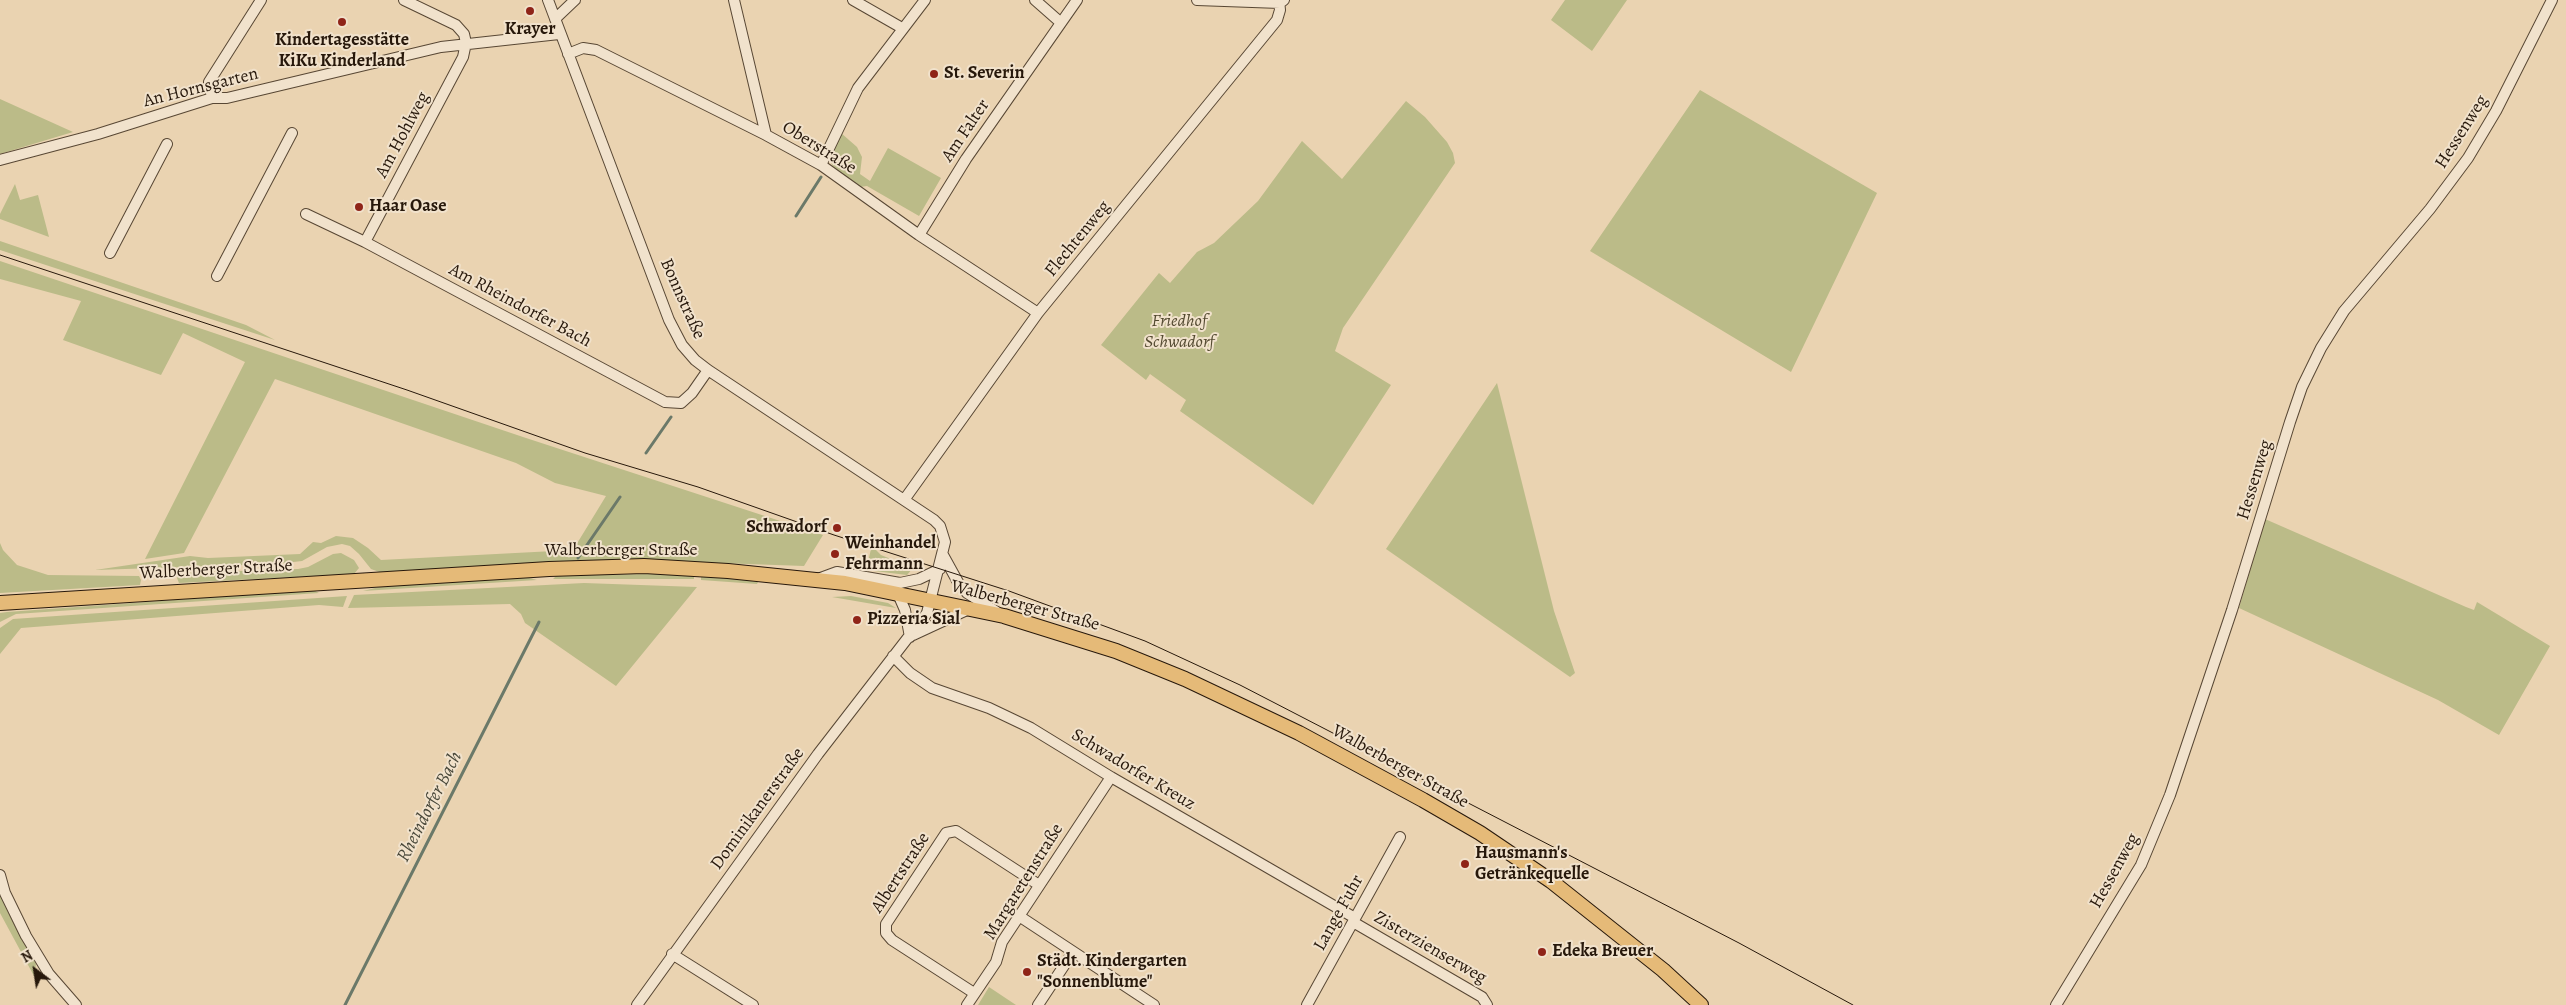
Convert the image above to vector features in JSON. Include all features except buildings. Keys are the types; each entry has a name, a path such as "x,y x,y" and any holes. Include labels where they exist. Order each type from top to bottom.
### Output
{"main road":[{"name":"Walberberger Straße","path":"0,603 422,576 625,567 728,571 816,580 898,594 1004,616 1116,651 1185,678 1299,733 1423,800 1480,833 1552,881 1702,1005"}],"street":[{"path":"212,98 209,82 261,0"},
{"path":"404,0 456,25 464,34 466,42"},
{"name":"Bonnstraße","path":"548,0 559,34 669,320 682,346 708,370 940,526 945,542 944,555 931,601"},
{"path":"555,19 575,0"},
{"path":"734,0 766,135"},
{"path":"854,0 902,28"},
{"path":"821,165 858,88 925,0"},
{"path":"1035,0 1060,22"},
{"name":"Am Falter","path":"920,234 966,159 1077,0"},
{"path":"1197,0 1281,1"},
{"name":"Hessenweg","path":"2056,1005 2141,864 2170,794 2232,610 2290,422 2302,387 2321,348 2344,311 2430,209 2468,158 2496,111 2552,0"},
{"name":"Flechtenweg","path":"904,500 1038,313 1277,20 1281,1"},
{"name":"An Hornsgarten","path":"0,160 89,137 212,98 227,98 466,42 559,34"},
{"name":"Am Hohlweg","path":"365,242 463,57 466,42"},
{"name":"Oberstraße","path":"568,54 583,48 596,50 766,135 821,165 1038,313"},
{"path":"218,276 292,133"},
{"path":"110,253 168,144"},
{"name":"Am Rheindorfer Bach","path":"306,214 365,242 665,402 681,403 692,393 708,370"},
{"name":"Bonnstraße","path":"944,555 959,584 967,593 1004,616"},
{"path":"816,580 837,572 900,583 919,580 940,569"},
{"path":"898,594 905,610 910,637"},
{"name":"Dominikanerstraße","path":"637,1005 818,754 893,656 910,637 927,613 931,601"},
{"name":"Dominikanerstraße","path":"910,637 969,609"},
{"name":"Schwadorfer Kreuz","path":"893,656 910,673 932,688 989,708 1031,728 1354,920"},
{"name":"Margaretenstraße","path":"967,1005 996,962 1002,942 1038,885 1111,777"},
{"name":"Albertstraße","path":"974,993 892,940 886,933 886,924 946,833 956,831 1038,885"},
{"name":"Lange Fuhr","path":"1307,1005 1400,837"},
{"path":"0,875 5,893 26,936 49,974 76,1005"},
{"path":"1019,916 1154,1005"},
{"name":"Zisterzienserweg","path":"1354,920 1482,997 1486,1005"},
{"path":"1038,1005 1073,952"},
{"path":"672,954 753,1005"}],"green space":[{"path":"1565,0 1627,0 1592,51 1551,20"},
{"path":"1700,90 1877,193 1791,372 1590,251"},
{"path":"0,99 73,132 0,154"},
{"name":"Friedhof Schwadorf","path":"1406,101 1425,117 1447,142 1453,153 1455,163 1343,328 1335,351 1391,385 1313,505 1180,411 1186,400 1150,374 1146,380 1101,345 1159,273 1170,283 1197,252 1214,243 1258,201 1302,141 1342,179"},
{"path":"841,133 857,147 862,157 860,174 870,181 888,148 941,178 919,216 867,186 860,187 838,172 830,159"},
{"path":"15,184 20,200 38,195 49,237 0,219 0,214"},
{"path":"0,241 246,325 275,340 0,250"},
{"path":"0,261 523,437 823,535 804,566 634,560 382,573 371,569 350,546 342,544 327,547 302,561 276,564 95,570 190,556 208,558 300,554 313,542 321,543 336,536 353,538 381,560 573,550 606,496 555,483 516,463 275,379 184,553 145,559 245,362 183,333 161,375 63,340 81,301 0,279"},
{"path":"1497,383 1554,611 1575,673 1570,677 1386,549"},
{"path":"2265,519 2466,607 2474,610 2477,602 2550,646 2499,735 2438,700 2239,608"},
{"path":"0,543 3,550 17,565 48,575 139,576 141,580 140,585 0,593"},
{"path":"871,549 913,568 907,575 874,571 867,566"},
{"path":"341,553 354,560 359,568 354,574 179,583 177,578 179,573 298,569 308,567 333,554"},
{"path":"660,574 694,576 694,579 553,579 556,576 571,575"},
{"path":"701,576 758,582 757,584 701,580"},
{"path":"526,577 537,580 363,591 379,587"},
{"path":"584,583 697,587 616,686 525,623 521,614 510,604 348,608 354,595"},
{"path":"313,590 319,593 16,614 0,622 0,613 7,612"},
{"path":"347,596 343,607 319,605 21,628 0,654 0,628 13,619"},
{"path":"851,596 888,603 896,608 832,597"},
{"path":"0,891 8,912 36,964 34,976 0,913"},
{"path":"989,987 1016,1005 978,1005"}],"waterway":[{"path":"796,216 821,177"},
{"path":"646,453 671,417"},
{"path":"578,558 620,497"},
{"name":"Rheindorfer Bach","path":"345,1005 539,622"}],"tram line":[{"path":"0,255 407,390 585,453 698,487 834,535 1009,591 1145,641 1240,685 1739,943 1853,1005"}],"place":[{"name":"Krayer","path":"530,11"},
{"name":"Kindertagesstätte KiKu Kinderland","path":"342,22"},
{"name":"St. Severin","path":"934,74"},
{"name":"Haar Oase","path":"359,207"},
{"name":"Schwadorf","path":"837,528"},
{"name":"Weinhandel Fehrmann","path":"835,554"},
{"name":"Pizzeria Sial","path":"857,620"},
{"name":"Hausmann's Getränkequelle","path":"1465,864"},
{"name":"Edeka Breuer","path":"1542,952"},
{"name":"Städt. Kindergarten \"Sonnenblume\"","path":"1027,972"}]}
